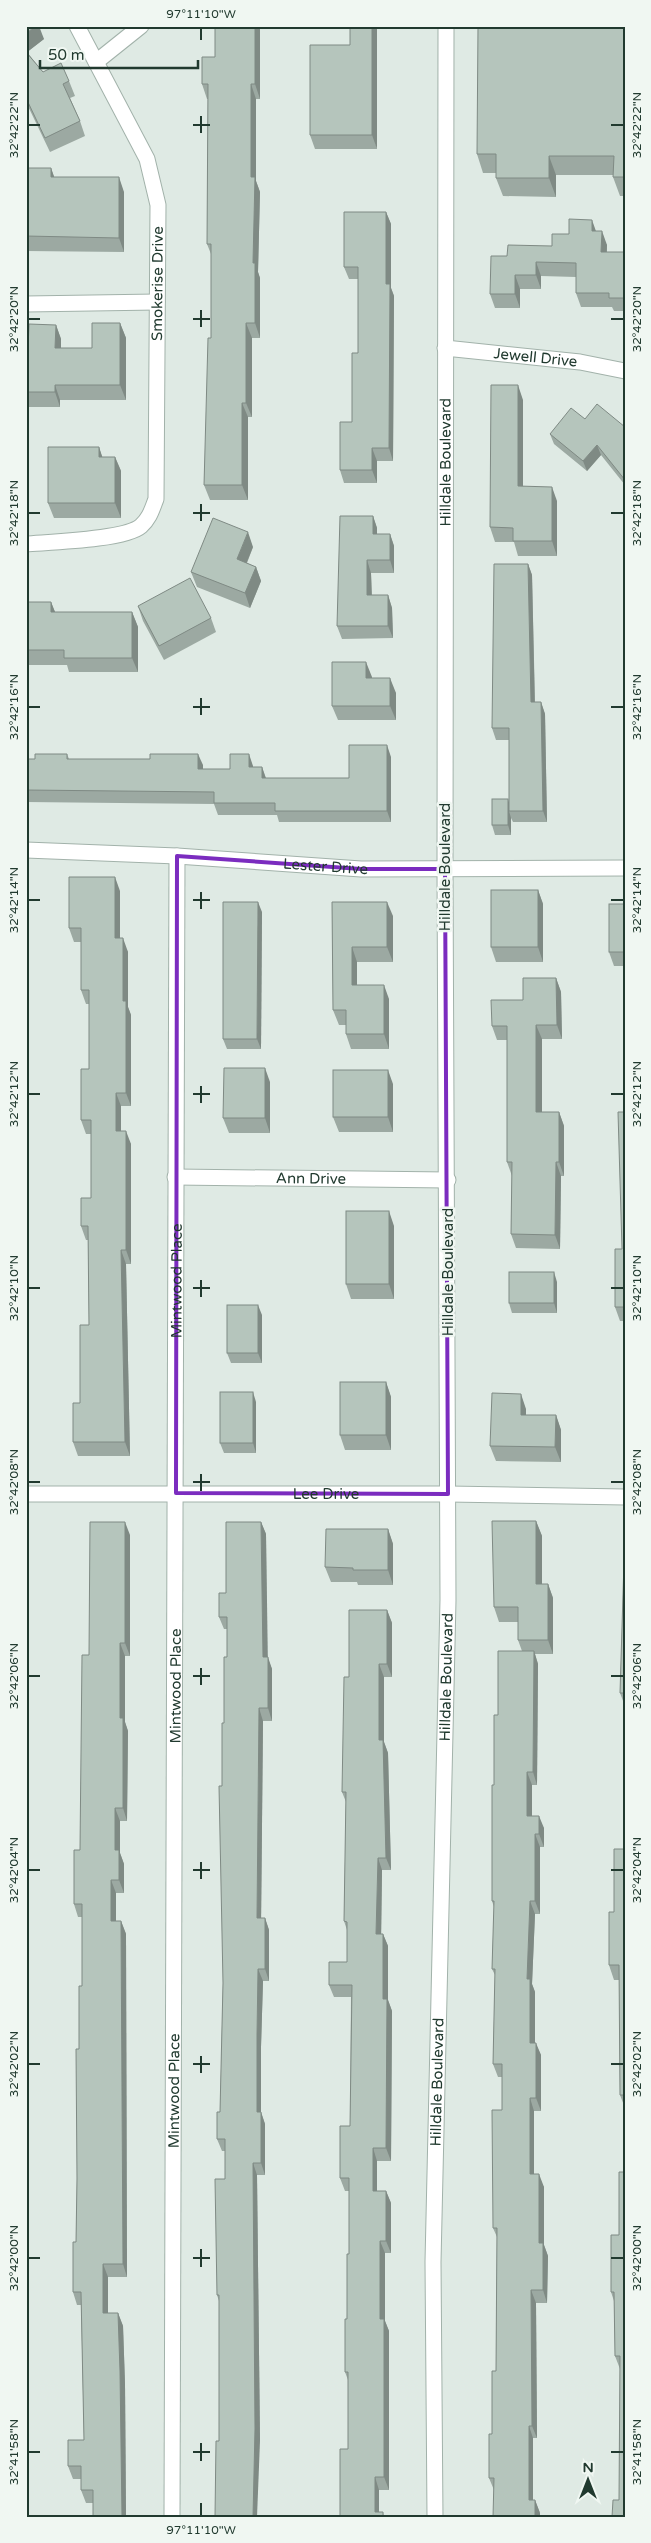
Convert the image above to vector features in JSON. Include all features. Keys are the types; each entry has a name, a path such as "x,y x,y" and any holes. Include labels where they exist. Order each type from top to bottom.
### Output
{"street":[{"name":"Smokerise Drive","path":"26,544 112,536 140,528 149,517 156,499 158,205 147,158 77,26"},
{"path":"96,62 141,26"},
{"name":"Hilldale Boulevard","path":"435,2517 434,2262 448,1600 448,1180 445,869 446,26"},
{"path":"26,304 157,302"},
{"name":"Jewell Drive","path":"445,348 580,362 625,371"},
{"name":"Lester Drive","path":"26,850 177,856 361,869 625,868"},
{"name":"Mintwood Place","path":"172,2517 178,1612 175,1177 177,856"},
{"name":"Ann Drive","path":"175,1177 448,1180"},
{"name":"Lee Drive","path":"26,1494 448,1494 625,1497"}],"highlighted area":[{"path":"177,856 361,869 445,869 448,1494 176,1493"}],"building":[{"path":"26,26 35,26 26,34"},
{"path":"215,26 255,26 255,84 251,84 251,177 255,177 253,263 255,263 255,323 246,323 246,403 242,403 242,485 204,485 208,338 211,338 211,244 207,244 208,84 202,84 202,57 215,57"},
{"path":"350,26 372,26 372,135 310,135 310,45 350,45"},
{"path":"478,26 625,26 625,177 613,177 614,156 549,156 549,178 496,178 496,154 477,154"},
{"path":"26,52 43,72 61,63 69,81 63,84 80,121 45,138 26,98"},
{"path":"26,168 51,168 51,177 119,177 119,238 26,236"},
{"path":"344,212 386,212 386,284 390,284 389,448 372,448 372,470 340,470 340,422 352,422 352,353 358,353 358,267 344,267"},
{"path":"569,219 592,220 592,231 602,231 601,252 625,252 625,298 609,298 609,293 576,293 576,263 536,262 536,275 515,275 515,294 490,294 491,256 507,256 508,245 552,246 552,234 569,234"},
{"path":"92,323 120,323 120,385 55,385 55,392 26,392 26,349 28,349 29,324 56,325 55,348 92,348"},
{"path":"491,385 518,385 518,486 552,487 552,541 513,541 513,528 490,527"},
{"path":"597,404 625,427 625,480 597,445 583,461 550,434 571,408 585,419"},
{"path":"48,447 99,447 99,457 115,457 115,503 48,503"},
{"path":"340,516 373,516 373,534 390,534 390,560 367,560 367,595 388,595 388,626 337,626"},
{"path":"213,518 248,532 237,559 256,567 245,593 191,572"},
{"path":"494,564 528,564 531,702 541,702 543,811 509,811 509,728 492,728"},
{"path":"190,578 211,618 159,646 138,606"},
{"path":"26,602 51,602 51,612 132,612 132,658 64,658 64,650 26,650"},
{"path":"332,662 366,662 366,678 390,678 390,706 332,706"},
{"path":"349,745 387,745 387,811 275,811 275,803 214,803 214,792 26,790 26,759 35,759 35,754 67,754 67,759 150,759 150,754 198,754 198,769 230,769 230,754 249,754 249,767 262,767 262,778 349,778"},
{"path":"492,799 508,799 508,825 492,825"},
{"path":"69,877 115,877 115,938 123,938 123,1001 126,1001 126,1093 116,1093 116,1131 126,1131 126,1250 121,1250 125,1442 73,1442 73,1403 80,1403 80,1325 89,1325 88,1226 81,1226 81,1198 91,1198 91,1120 81,1120 81,1069 89,1069 89,990 81,990 81,928 69,928"},
{"path":"491,890 538,890 538,947 491,947"},
{"path":"223,902 258,902 257,1039 223,1039"},
{"path":"332,902 387,902 387,947 352,947 352,985 384,985 384,1034 346,1034 346,1010 333,1010"},
{"path":"609,904 625,904 625,952 609,952"},
{"path":"523,978 556,978 557,1025 536,1025 536,1112 559,1112 559,1162 556,1162 555,1235 511,1234 512,1162 507,1162 507,1026 492,1026 491,1000 523,1000"},
{"path":"224,1068 265,1068 265,1118 223,1118"},
{"path":"333,1070 388,1070 388,1117 333,1117"},
{"path":"618,1112 625,1112 625,1307 615,1307 615,1249 622,1249"},
{"path":"346,1211 389,1211 389,1284 346,1284"},
{"path":"509,1272 554,1272 554,1303 509,1303"},
{"path":"227,1305 258,1305 258,1353 227,1353"},
{"path":"340,1382 386,1382 386,1435 340,1435"},
{"path":"220,1392 253,1392 253,1443 220,1443"},
{"path":"492,1393 521,1394 521,1415 556,1415 555,1447 490,1446"},
{"path":"492,1521 536,1521 536,1584 548,1584 548,1640 518,1640 518,1607 494,1607"},
{"path":"90,1522 125,1522 125,1643 120,1643 120,1718 123,1718 123,1808 115,1808 115,1850 119,1850 119,1880 111,1880 111,1921 121,1921 123,2264 103,2264 103,2313 118,2313 122,2517 93,2517 93,2490 81,2490 81,2466 68,2466 68,2440 84,2440 81,2292 73,2292 73,2242 76,2242 77,2179 76,2049 79,2049 79,1986 82,1986 82,1904 74,1904 74,1850 80,1850 82,1655 89,1655"},
{"path":"226,1522 261,1522 263,1657 268,1657 268,1708 259,1708 257,1918 265,1918 265,1969 258,1969 257,2112 261,2112 261,2163 253,2163 255,2429 253,2517 215,2517 216,2441 219,2441 219,2295 217,2295 215,2179 225,2179 225,2139 217,2139 217,2112 220,2112 223,1983 219,1786 222,1786 224,1657 227,1657 227,1617 219,1617 219,1593 226,1593"},
{"path":"625,1528 625,1693 620,1693"},
{"path":"326,1529 388,1529 388,1570 353,1570 353,1568 325,1567"},
{"path":"349,1610 387,1610 387,1664 379,1664 379,1740 383,1740 386,1858 378,1858 376,1934 383,1934 383,1999 387,1999 386,2148 373,2148 373,2191 386,2191 386,2241 380,2241 380,2319 384,2319 384,2477 375,2477 375,2512 383,2512 383,2517 340,2517 340,2449 348,2449 348,2372 345,2372 345,2319 347,2319 347,2254 349,2254 349,2178 340,2178 340,2126 350,2126 352,1985 329,1985 329,1962 347,1962 347,1922 344,1921 346,1792 342,1792 344,1677 349,1677"},
{"path":"498,1651 534,1651 533,1772 527,1772 527,1816 539,1816 539,1834 535,1834 535,1901 530,1901 527,1979 530,1979 530,2043 536,2043 536,2098 530,2098 530,2174 539,2174 539,2243 543,2243 543,2290 531,2290 532,2426 529,2426 529,2500 535,2500 535,2517 493,2517 494,2478 489,2478 489,2434 492,2434 492,2371 496,2371 497,2228 493,2228 492,2110 502,2110 502,2064 493,2064 495,1969 492,1969 494,1901 492,1901 492,1785 494,1785 494,1715 498,1715"},
{"path":"614,1849 625,1849 625,2095 620,2095 619,1965 609,1965 609,1912 614,1912"},
{"path":"619,2172 625,2172 625,2517 612,2517 613,2500 619,2500 620,2356 615,2356 614,2292 611,2292 611,2235 619,2235"}]}
